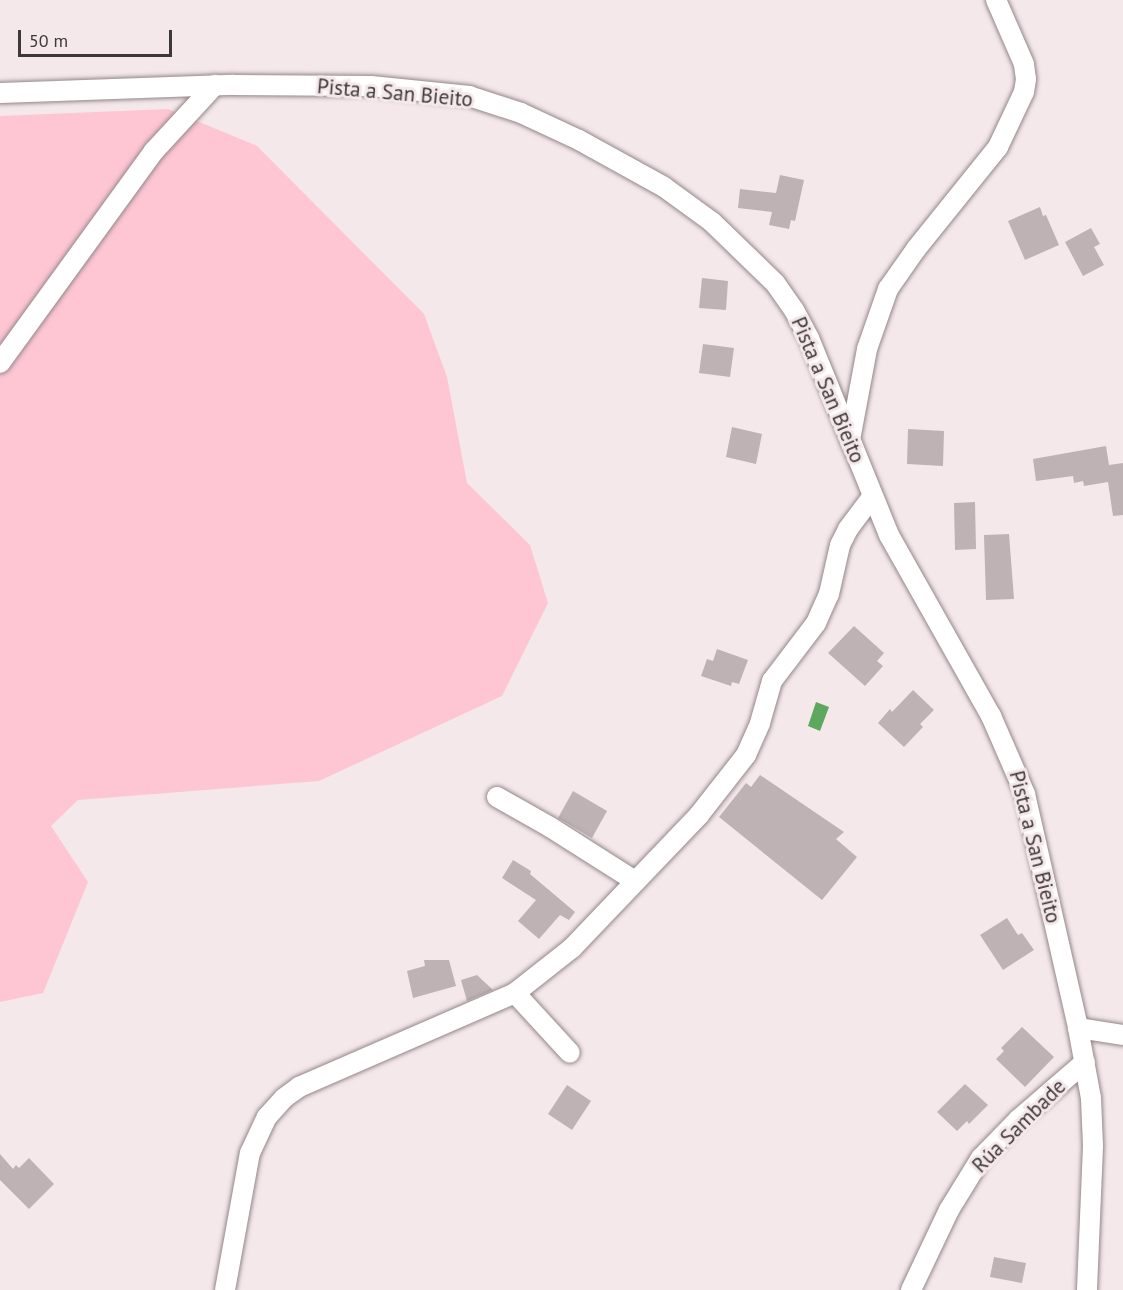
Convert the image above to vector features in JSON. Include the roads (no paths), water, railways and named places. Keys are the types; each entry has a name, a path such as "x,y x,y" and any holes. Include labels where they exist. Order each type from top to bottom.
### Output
{"street":[{"path":"850,440 867,349 888,289 916,249 998,147 1024,92 1026,78 1024,64 996,0"},
{"path":"0,363 154,152 215,85"},
{"name":"Pista a San Bieito","path":"0,93 215,85 371,86 469,96 521,113 606,153 687,202 734,241 775,284 794,310 809,338 889,535 967,671 1017,769 1038,840 1085,1062 1093,1122 1087,1290"},
{"path":"225,1290 250,1153 267,1117 284,1098 299,1087 515,993 572,948 699,815 746,755 760,723 772,681 816,623 829,594 840,545 848,528 872,497"},
{"path":"497,797 550,827 635,881"},
{"path":"515,993 570,1053"},
{"path":"1078,1028 1123,1035"},
{"name":"Rúa Sambade","path":"911,1290 949,1210 981,1158 1019,1119 1085,1062"}]}
